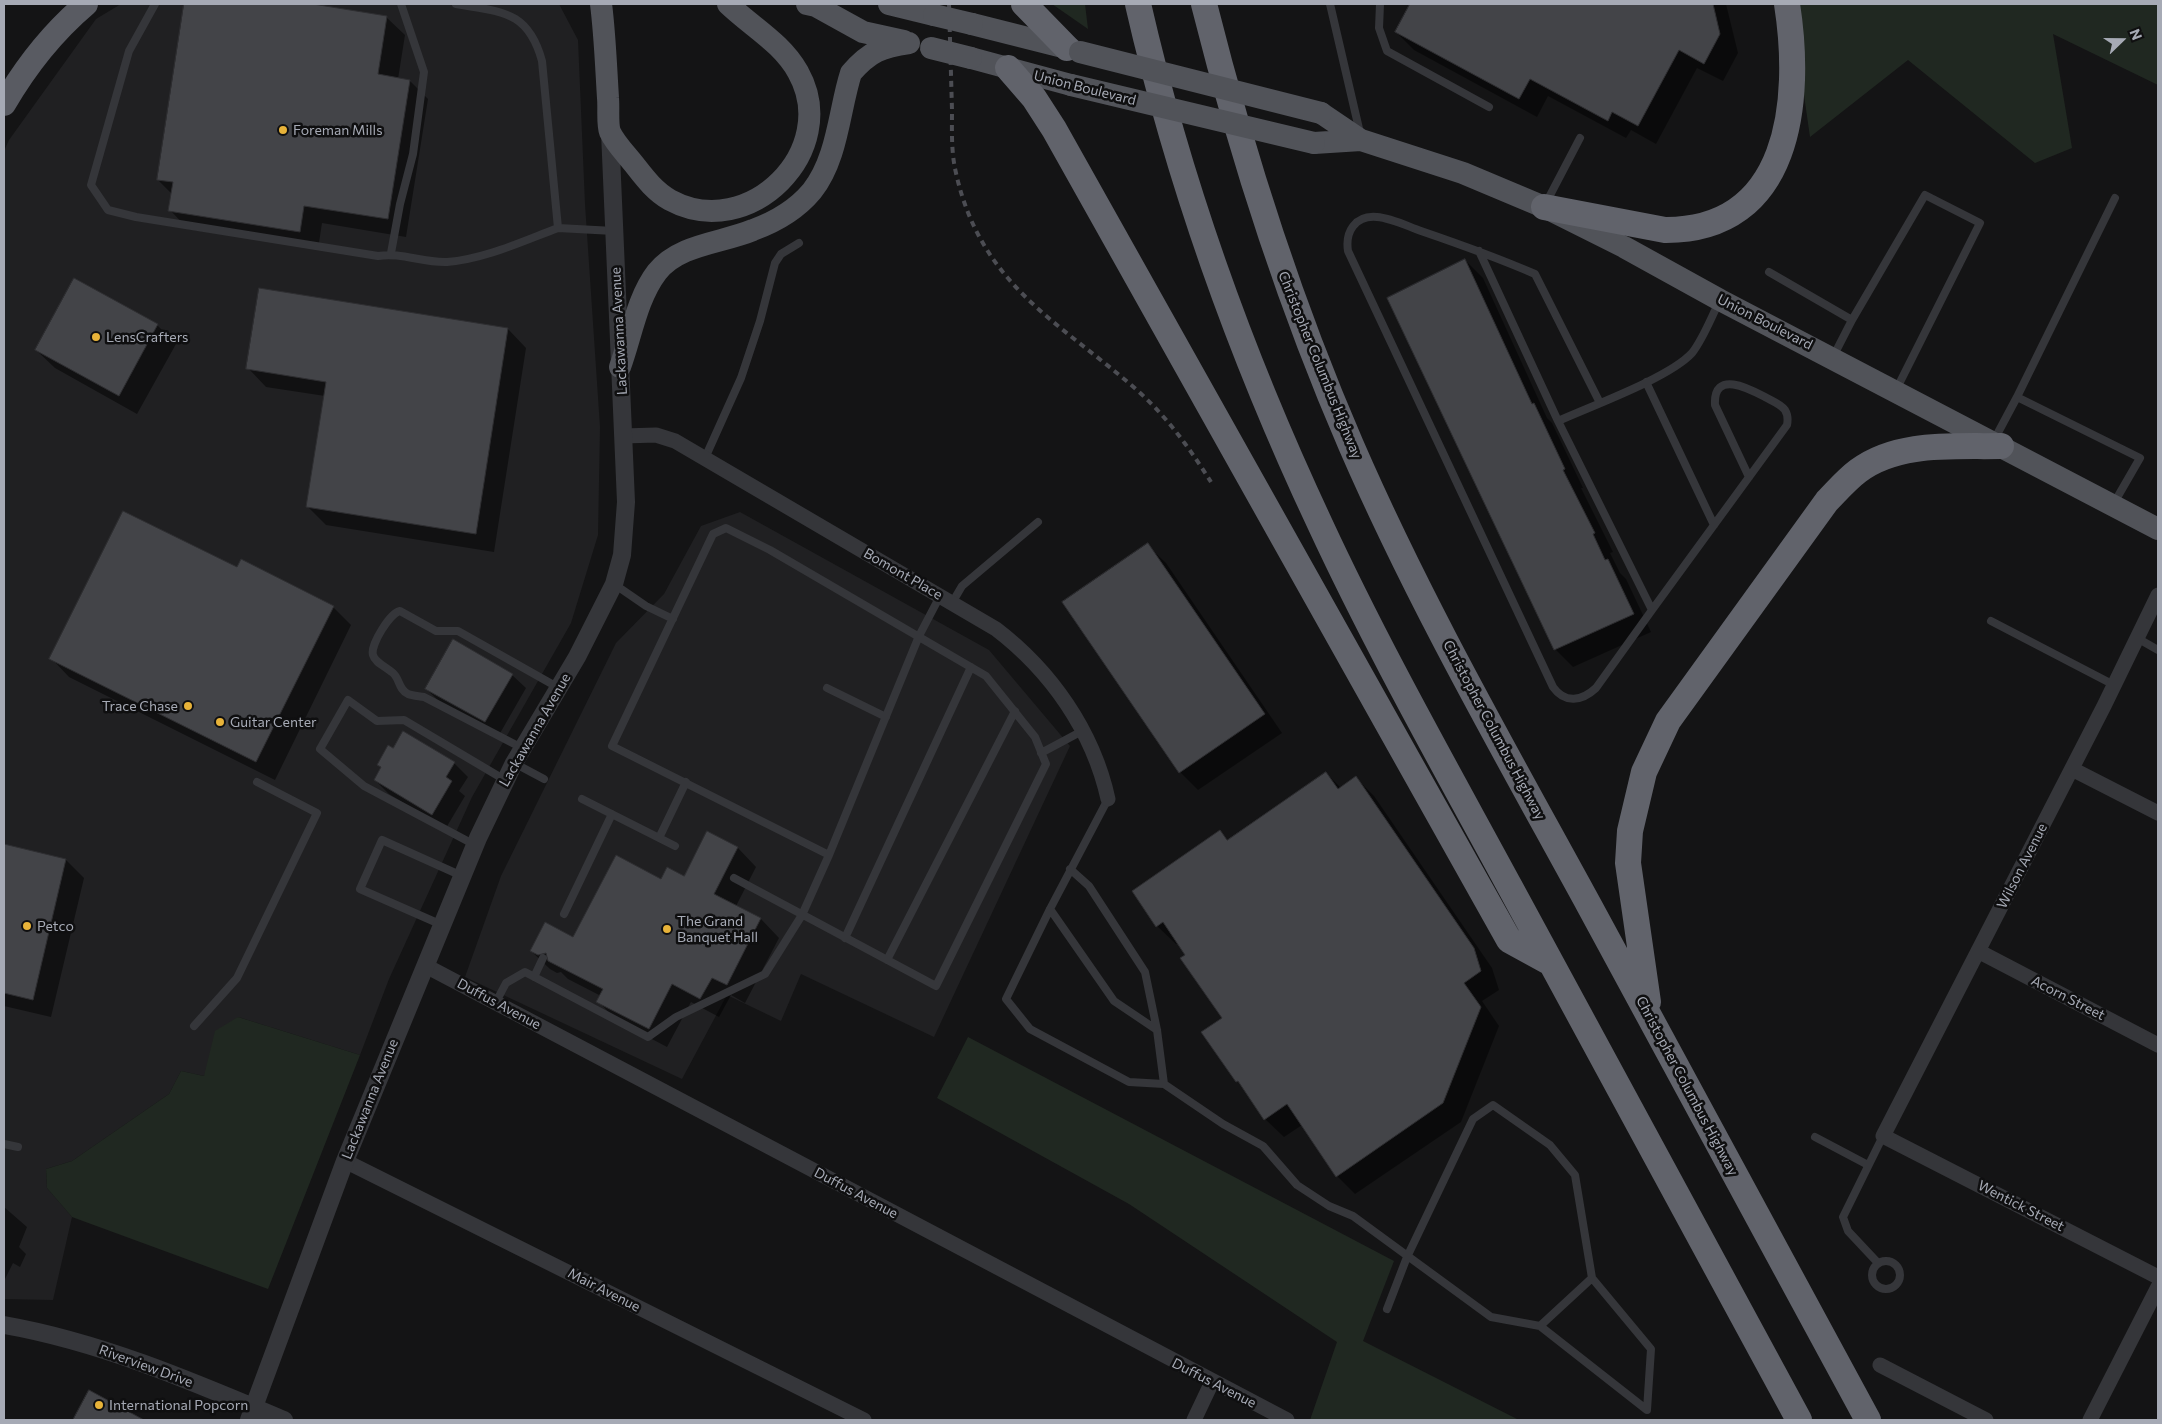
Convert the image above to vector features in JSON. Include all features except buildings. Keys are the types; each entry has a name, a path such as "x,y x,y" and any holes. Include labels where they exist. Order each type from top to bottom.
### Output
{"highway":[{"path":"4,104 20,76 49,40 86,4"},
{"path":"1024,4 1074,50"},
{"path":"1138,4 1173,138 1239,334 1319,523 1380,646 1798,1420"},
{"name":"Christopher Columbus Highway","path":"1204,4 1245,158 1276,255 1312,352 1351,446 1442,631 1868,1420"},
{"path":"1211,32 1213,4"},
{"path":"1544,207 1665,230 1685,230 1721,220 1752,199 1775,167 1787,126 1791,56 1787,4"},
{"path":"1008,68 1034,98 1054,129 1509,940 1551,963"},
{"path":"1650,1019 1628,863 1635,803 1644,772 1668,720 1828,501 1859,470 1878,460 1905,451 1997,444"}],"main road":[{"name":"Lackawanna Avenue","path":"601,4 610,132"},
{"path":"610,132 645,180 663,195 679,204 702,209 734,208 755,201 778,185 800,155 806,140 809,110 805,88 799,74 783,50 750,25 728,4"},
{"name":"Union Boulevard","path":"818,4 862,32 1314,144 1361,140"},
{"name":"Union Boulevard","path":"889,4 1322,113 1361,140 1463,173 1544,207 1624,246 1720,300 1833,357 2158,529"},
{"path":"620,367 645,295 657,272 672,259 685,252 752,231 795,208 813,190 825,168 852,73 861,62 877,50 909,43"}],"street":[{"name":"Lackawanna Avenue","path":"251,1414 345,1161 475,845 505,780 578,657 614,584 622,555 626,518 610,132"},
{"name":"Bomont Place","path":"623,436 656,435 675,441 996,629 1031,658 1084,730 1103,776 1108,799"},
{"name":"Wilson Avenue","path":"1883,1136 2072,769 2158,596"},
{"path":"2072,769 2158,813"},
{"name":"Acorn Street","path":"1978,951 2158,1045"},
{"name":"Duffus Avenue","path":"426,966 1212,1382 1288,1420"},
{"name":"Wentick Street","path":"1883,1136 2158,1277"},
{"name":"Mair Avenue","path":"345,1161 864,1420"},
{"path":"2090,1420 2158,1287"},
{"name":"Riverview Drive","path":"4,1325 65,1338 114,1353 251,1414 284,1420"},
{"path":"1880,1365 1986,1420"},
{"path":"1194,1420 1212,1382"}],"lane":[{"path":"155,4 129,50 91,185 108,210 136,217 378,256 391,253 446,262 477,256 558,228 614,230"},
{"path":"391,253 400,204 413,154 424,72 401,4"},
{"path":"456,4 504,13 516,18 531,34 537,46 543,69 558,228"},
{"path":"1330,4 1361,140"},
{"path":"1380,4 1379,28 1387,51 1489,107"},
{"path":"1544,207 1580,138"},
{"path":"1833,357 1852,320 1925,195 1980,223 1896,390"},
{"path":"1997,444 2017,397 2116,198"},
{"path":"1600,403 1535,274 1479,251 1377,217 1359,221 1349,230 1347,236 1348,251 1557,693 1568,699 1574,699 1591,693 1652,610 1787,425 1788,415 1782,406 1746,386 1724,385 1717,393 1715,405 1749,477"},
{"path":"705,458 741,378 760,321 774,263 782,254 799,243"},
{"path":"1479,251 1558,421 1652,610"},
{"path":"1769,272 1852,320"},
{"path":"1558,421 1646,382 1679,364 1692,352 1720,300"},
{"path":"1646,382 1714,525"},
{"path":"2017,397 2140,458 2113,505"},
{"path":"496,1002 506,983 525,972 648,1036 676,1018 765,974 802,915 829,855 919,636 946,599 1038,522"},
{"path":"734,878 936,986 1046,764 1035,737 986,676 919,636 726,528 713,534 612,746 829,855"},
{"path":"614,584 646,606 673,619"},
{"path":"544,779 518,756 424,697 408,694 400,687 396,676 375,660 372,654 373,647 391,615 400,612 436,631 458,630 559,688"},
{"path":"1990,620 2114,685"},
{"path":"2137,638 2158,650"},
{"path":"845,938 971,667"},
{"path":"826,688 886,717"},
{"path":"475,845 364,786 320,749 348,700 377,721 404,720 505,780"},
{"path":"887,960 1015,711"},
{"path":"1041,752 1084,730"},
{"path":"194,1026 237,978 317,814 256,782"},
{"path":"659,838 686,782"},
{"path":"582,799 675,846"},
{"path":"1108,799 1070,869 1006,999 1030,1029 1129,1082 1164,1084 1223,1124 1263,1146 1297,1185 1329,1206 1353,1216 1407,1257 1492,1317 1540,1326 1647,1410 1651,1349 1592,1278 1575,1175 1550,1145 1493,1105 1473,1119 1407,1257 1387,1309"},
{"path":"564,914 612,814"},
{"path":"442,925 360,889 382,840 462,876"},
{"path":"1070,869 1089,886 1145,972 1157,1030 1164,1084"},
{"path":"1050,909 1114,1001 1157,1030"},
{"path":"534,977 543,958"},
{"path":"1878,1263 1848,1231 1843,1217 1883,1136"},
{"path":"1815,1137 1868,1165"},
{"path":"4,1144 18,1147"},
{"path":"1540,1326 1592,1278"}],"shaded area":[{"path":"121,4 559,4 578,40 585,204 600,427 598,535 571,623 472,797 389,979 360,1055 238,1017 204,1076 181,1071 169,1094 72,1161 46,1169 47,1188 72,1217 53,1300 4,1299 4,151 9,140 96,19"},
{"path":"1052,4 1085,4 1088,29"},
{"path":"1791,4 2158,4 2158,85 2053,34 2072,148 2035,163 1908,60 1810,137"},
{"path":"740,512 989,650 1070,746 934,1037 801,974 781,1021 727,995 682,1079 465,977 501,876 616,643 664,594 701,526"},
{"path":"238,1017 360,1055 268,1289 72,1217 47,1188 46,1169 72,1161 169,1094 181,1071 204,1076 215,1031"},
{"path":"968,1037 1394,1261 1363,1341 1519,1420 1310,1420 1337,1342 1129,1204 937,1098"}],"railway":[{"path":"949,4 954,165 968,212 984,245 1004,273 1027,298 1138,391 1159,412 1187,446 1211,482"}],"place":[{"name":"Foreman Mills","path":"283,130"},
{"name":"LensCrafters","path":"96,337"},
{"name":"Trace Chase","path":"188,706"},
{"name":"Guitar Center","path":"220,722"},
{"name":"Petco","path":"27,926"},
{"name":"The Grand Banquet Hall","path":"667,929"},
{"name":"International Popcorn","path":"99,1405"}]}
